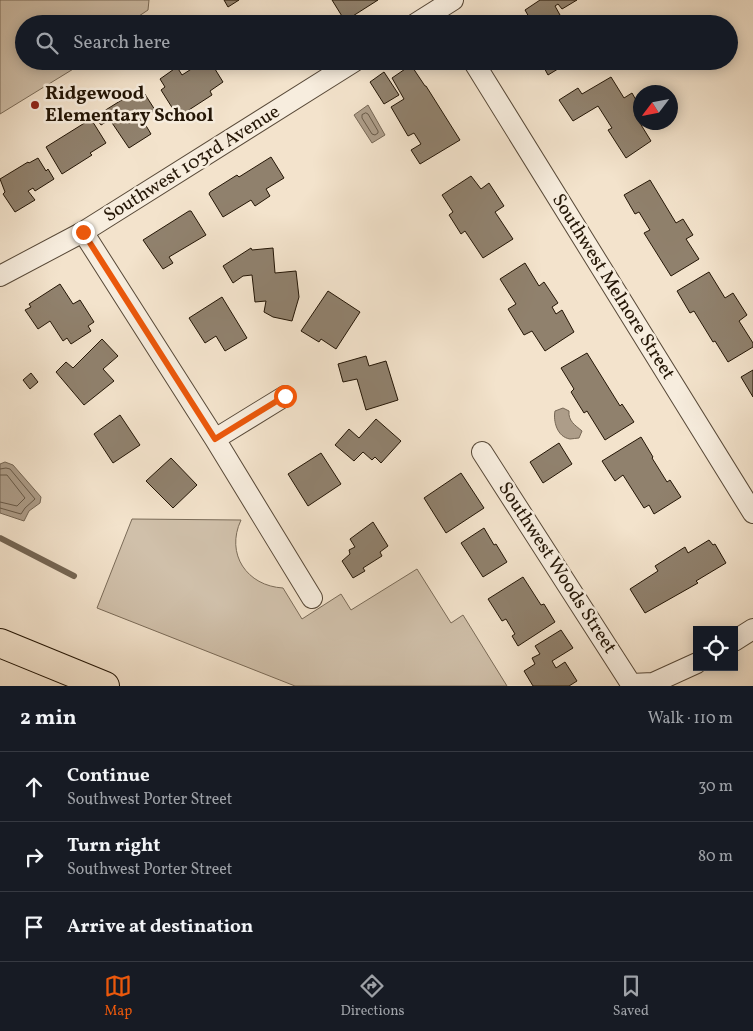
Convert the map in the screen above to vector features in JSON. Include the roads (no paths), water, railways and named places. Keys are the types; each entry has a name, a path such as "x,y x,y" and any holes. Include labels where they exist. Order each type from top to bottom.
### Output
{"highway":[{"path":"0,643 105,686"}],"street":[{"path":"431,15 444,8"},
{"name":"Southwest 103rd Avenue","path":"0,276 83,232 341,70"},
{"name":"Southwest Melnore Street","path":"479,70 753,513"},
{"path":"83,232 215,439 312,598"},
{"path":"215,439 285,396"},
{"name":"Southwest Woods Street","path":"482,452 631,684 653,683 693,665"},
{"path":"738,638 753,629"}],"water":[{"path":"368,105 385,135 372,143 354,115"},
{"path":"563,408 569,411 571,420 582,431 579,438 566,438 559,432 555,411"},
{"path":"5,462 13,465 41,497 40,503 29,511 24,521 0,513 0,464"}],"waterway":[{"path":"0,538 74,576"}],"place":[{"name":"Ridgewood Elementary School","path":"35,105"}]}
